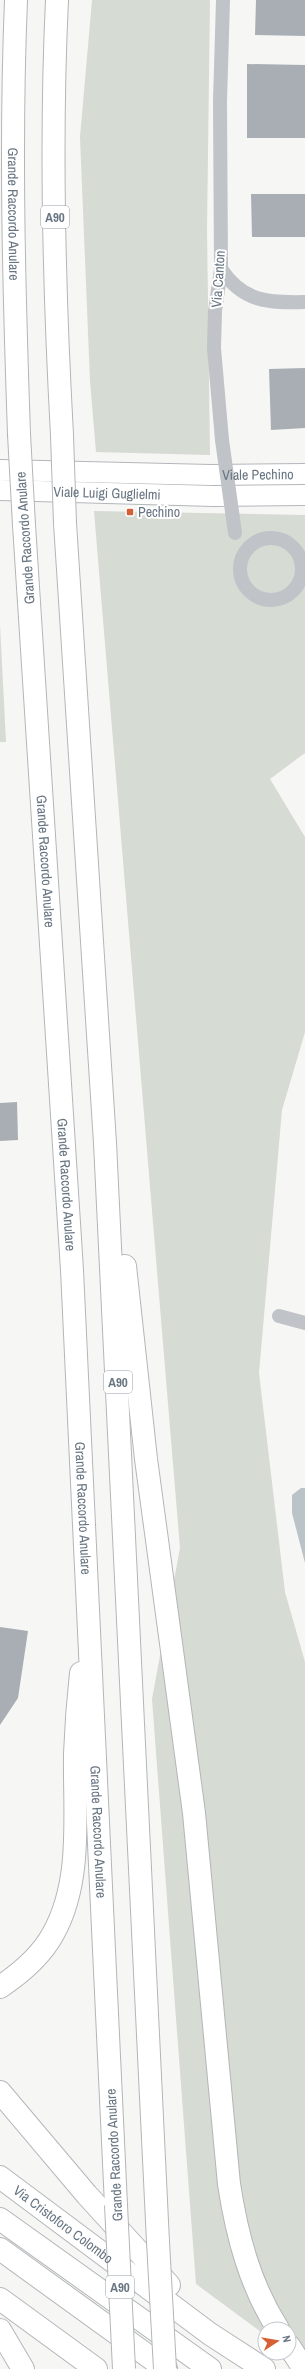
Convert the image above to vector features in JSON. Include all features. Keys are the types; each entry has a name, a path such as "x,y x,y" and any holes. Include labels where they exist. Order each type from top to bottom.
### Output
{"main road":[{"name":"Grande Raccordo Anulare","path":"16,0 12,110 19,434 59,1047 88,1610 124,2369"},
{"name":"A90","path":"57,0 54,168 56,294 65,523 105,1143 165,2369"},
{"path":"105,1143 127,1279 146,1459 194,1813 229,2184 239,2239 248,2267 264,2304 274,2321"},
{"path":"0,1987 18,1974 44,1947 59,1922 67,1899 74,1843 77,1709 88,1610"},
{"path":"0,2092 87,2195 195,2314 210,2334"},
{"name":"Via Cristoforo Colombo","path":"0,2178 210,2334 264,2369"},
{"path":"0,2219 210,2369"},
{"path":"0,2249 165,2369"},
{"path":"0,2299 96,2369"},
{"path":"0,2330 23,2369"},
{"path":"297,2358 304,2369"}],"street":[{"name":"Via Canton","path":"223,0 220,102 221,269 215,311 214,348 222,440 234,533 242,555 239,570 243,584 257,598 277,600 295,590 300,580 302,570 301,559 291,546 278,538 267,538 256,541 248,547 242,555"},
{"path":"221,269 233,285 249,296 269,301 305,302"},
{"name":"Viale Luigi Guglielmi","path":"0,470 211,475"},
{"name":"Viale Pechino","path":"211,475 305,474"},
{"name":"Viale Luigi Guglielmi","path":"0,490 214,496"},
{"name":"Viale Pechino","path":"214,496 305,496"},
{"path":"279,1316 305,1323"}],"shaded area":[{"path":"92,0 210,0 207,229 210,455 96,452 90,381 80,137"},
{"path":"94,511 305,515 305,753 270,779 305,837 305,1032 282,1110 259,1373 285,1592 305,1662 305,2364 297,2358 297,2321 257,2321 257,2329 196,2284 152,1699 180,1548"},
{"path":"0,625 6,742 0,742"},
{"path":"301,1488 305,1488 305,1563 292,1513 292,1495"}],"building":[{"path":"256,0 305,0 305,36 255,35"},
{"path":"247,64 305,65 305,138 247,138"},
{"path":"251,194 305,194 305,237 252,237"},
{"path":"305,368 305,428 271,430 269,369"},
{"path":"17,1102 18,1140 0,1141 0,1103"},
{"path":"0,1627 28,1631 18,1698 0,1725"}],"place":[{"name":"Pechino","path":"130,512"}]}
